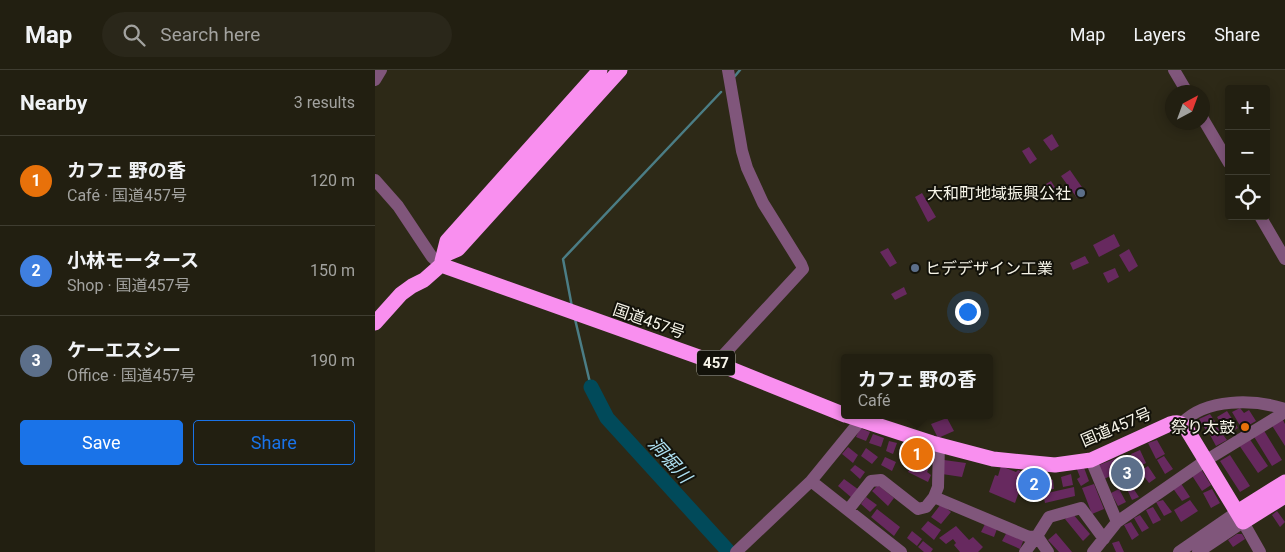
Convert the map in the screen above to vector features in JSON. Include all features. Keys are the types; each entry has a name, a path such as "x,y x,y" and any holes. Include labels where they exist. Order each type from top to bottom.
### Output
{"highway":[{"path":"443,260 447,241 600,70"},
{"path":"375,323 401,294 411,286 424,280 443,260 458,249 620,70"},
{"name":"国道457号","path":"443,260 586,317 716,363 841,413"},
{"name":"国道457号","path":"857,419 993,459 1055,465 1091,460 1170,424 1182,424"},
{"path":"1182,424 1240,517"},
{"path":"1240,517 1285,482"},
{"path":"1240,517 1285,496"}],"street":[{"path":"375,80 381,70"},
{"path":"716,363 803,269 763,203 747,168 742,151 728,70"},
{"path":"1174,70 1183,85"},
{"path":"1209,130 1225,157"},
{"path":"375,180 397,206 432,257 443,260"},
{"path":"1262,220 1285,259"},
{"path":"1182,424 1188,417 1203,410 1227,403 1271,404 1285,411"},
{"path":"1093,552 1117,522 1205,461 1285,411"},
{"path":"738,550 811,481 849,419"},
{"path":"847,510 871,481 881,480 917,509 926,507 934,497 938,487 939,444"},
{"path":"1091,460 1117,522"},
{"path":"811,481 901,552"},
{"path":"934,497 1029,537 1037,536"},
{"path":"1025,552 1049,517 1081,508 1104,539"},
{"path":"1179,552 1240,517"},
{"path":"1198,552 1240,517"},
{"path":"1240,517 1260,552"},
{"path":"1037,536 1048,552"}],"building":[{"path":"1052,134 1059,146 1051,151 1043,140"},
{"path":"1029,147 1037,159 1030,164 1022,151"},
{"path":"1070,170 1086,193 1077,198 1061,176"},
{"path":"1051,181 1060,195 1055,198 1046,184"},
{"path":"922,193 936,217 928,222 915,197"},
{"path":"1114,234 1120,246 1099,257 1093,245"},
{"path":"888,248 897,263 890,267 880,252"},
{"path":"1129,249 1138,266 1129,272 1119,255"},
{"path":"1085,256 1089,263 1073,270 1070,263"},
{"path":"1115,268 1119,277 1108,283 1103,273"},
{"path":"904,287 907,294 895,300 891,294"},
{"path":"1240,408 1244,413 1249,410 1256,421 1242,429 1232,412"},
{"path":"1227,411 1238,428 1227,434 1217,417"},
{"path":"1210,414 1218,426 1207,432 1199,419"},
{"path":"1282,418 1285,424 1285,446 1271,424"},
{"path":"948,419 954,431 938,438 931,424"},
{"path":"1217,427 1227,440 1216,446 1209,433"},
{"path":"860,428 870,432 866,441 856,437"},
{"path":"1263,429 1282,460 1272,466 1253,435"},
{"path":"873,434 884,438 881,447 869,443"},
{"path":"1249,438 1268,466 1258,473 1239,445"},
{"path":"1157,440 1165,454 1156,459 1148,443"},
{"path":"889,441 897,443 893,454 886,451"},
{"path":"848,447 858,455 853,463 842,454"},
{"path":"866,448 878,457 872,464 861,456"},
{"path":"1140,450 1146,463 1137,468 1131,454"},
{"path":"1230,455 1250,486 1240,492 1220,461"},
{"path":"1164,456 1173,469 1165,474 1157,460"},
{"path":"885,457 896,462 892,471 881,465"},
{"path":"1119,457 1125,469 1104,479 1099,465"},
{"path":"914,460 930,466 927,472 931,475 928,482 908,472"},
{"path":"944,460 966,463 962,477 942,474"},
{"path":"855,465 865,472 860,479 850,470"},
{"path":"1083,465 1089,481 1081,486 1077,479 1080,477 1076,467"},
{"path":"1001,466 1016,472 1018,470 1023,472 1020,482 1022,483 1015,503 989,492 995,475 998,476"},
{"path":"1148,466 1156,478 1149,483 1140,471"},
{"path":"1201,469 1211,485 1202,491 1191,474"},
{"path":"1126,471 1132,482 1122,487 1116,475"},
{"path":"1050,474 1049,479 1053,480 1054,489 1041,491 1038,475"},
{"path":"1071,474 1073,485 1063,487 1061,477"},
{"path":"844,479 859,490 852,498 838,486"},
{"path":"1180,482 1190,497 1182,501 1172,487"},
{"path":"1094,484 1104,509 1092,514 1082,488"},
{"path":"878,485 894,498 888,506 872,491"},
{"path":"1131,485 1139,497 1132,500 1126,487"},
{"path":"1074,487 1075,496 1045,503 1043,494"},
{"path":"1119,489 1126,502 1118,506 1111,493"},
{"path":"1212,489 1220,503 1211,508 1203,493"},
{"path":"866,497 877,505 870,512 861,504"},
{"path":"1163,500 1172,512 1164,516 1156,502"},
{"path":"1190,500 1198,511 1181,522 1174,510"},
{"path":"941,504 951,512 941,524 931,517"},
{"path":"1153,507 1161,520 1153,524 1146,510"},
{"path":"877,509 900,527 894,536 871,517"},
{"path":"1277,511 1285,522 1280,527 1272,515"},
{"path":"1072,513 1090,534 1083,541 1065,519"},
{"path":"1140,515 1149,528 1142,532 1134,518"},
{"path":"928,521 941,530 934,540 921,529"},
{"path":"1131,522 1139,535 1132,540 1124,525"},
{"path":"985,524 997,529 994,537 981,532"},
{"path":"956,526 969,540 973,537 983,547 978,552 960,552 954,545 956,543 953,539 946,544 939,538"},
{"path":"912,531 922,539 917,546 907,538"},
{"path":"1007,532 1024,539 1020,549 1002,541"},
{"path":"1056,533 1072,552 1059,552 1048,540"},
{"path":"1237,534 1242,534 1245,539 1233,547 1228,540"},
{"path":"923,541 933,549 931,552 924,552 918,547"},
{"path":"1119,541 1124,552 1116,552 1112,543"}],"waterway":[{"path":"735,76 740,70"},
{"path":"572,307 563,259 721,92"},
{"path":"575,319 591,387"},
{"name":"洞堀川","path":"591,387 607,418 729,552"}],"place":[{"name":"大和町地域振興公社","path":"1081,193"},
{"name":"ヒデデザイン工業","path":"915,268"},
{"name":"祭り太鼓","path":"1245,427"},
{"name":"カフェ 野の香","path":"917,454"},
{"name":"ケーエスシー","path":"1127,473"},
{"name":"小林モータース","path":"1034,484"}]}
